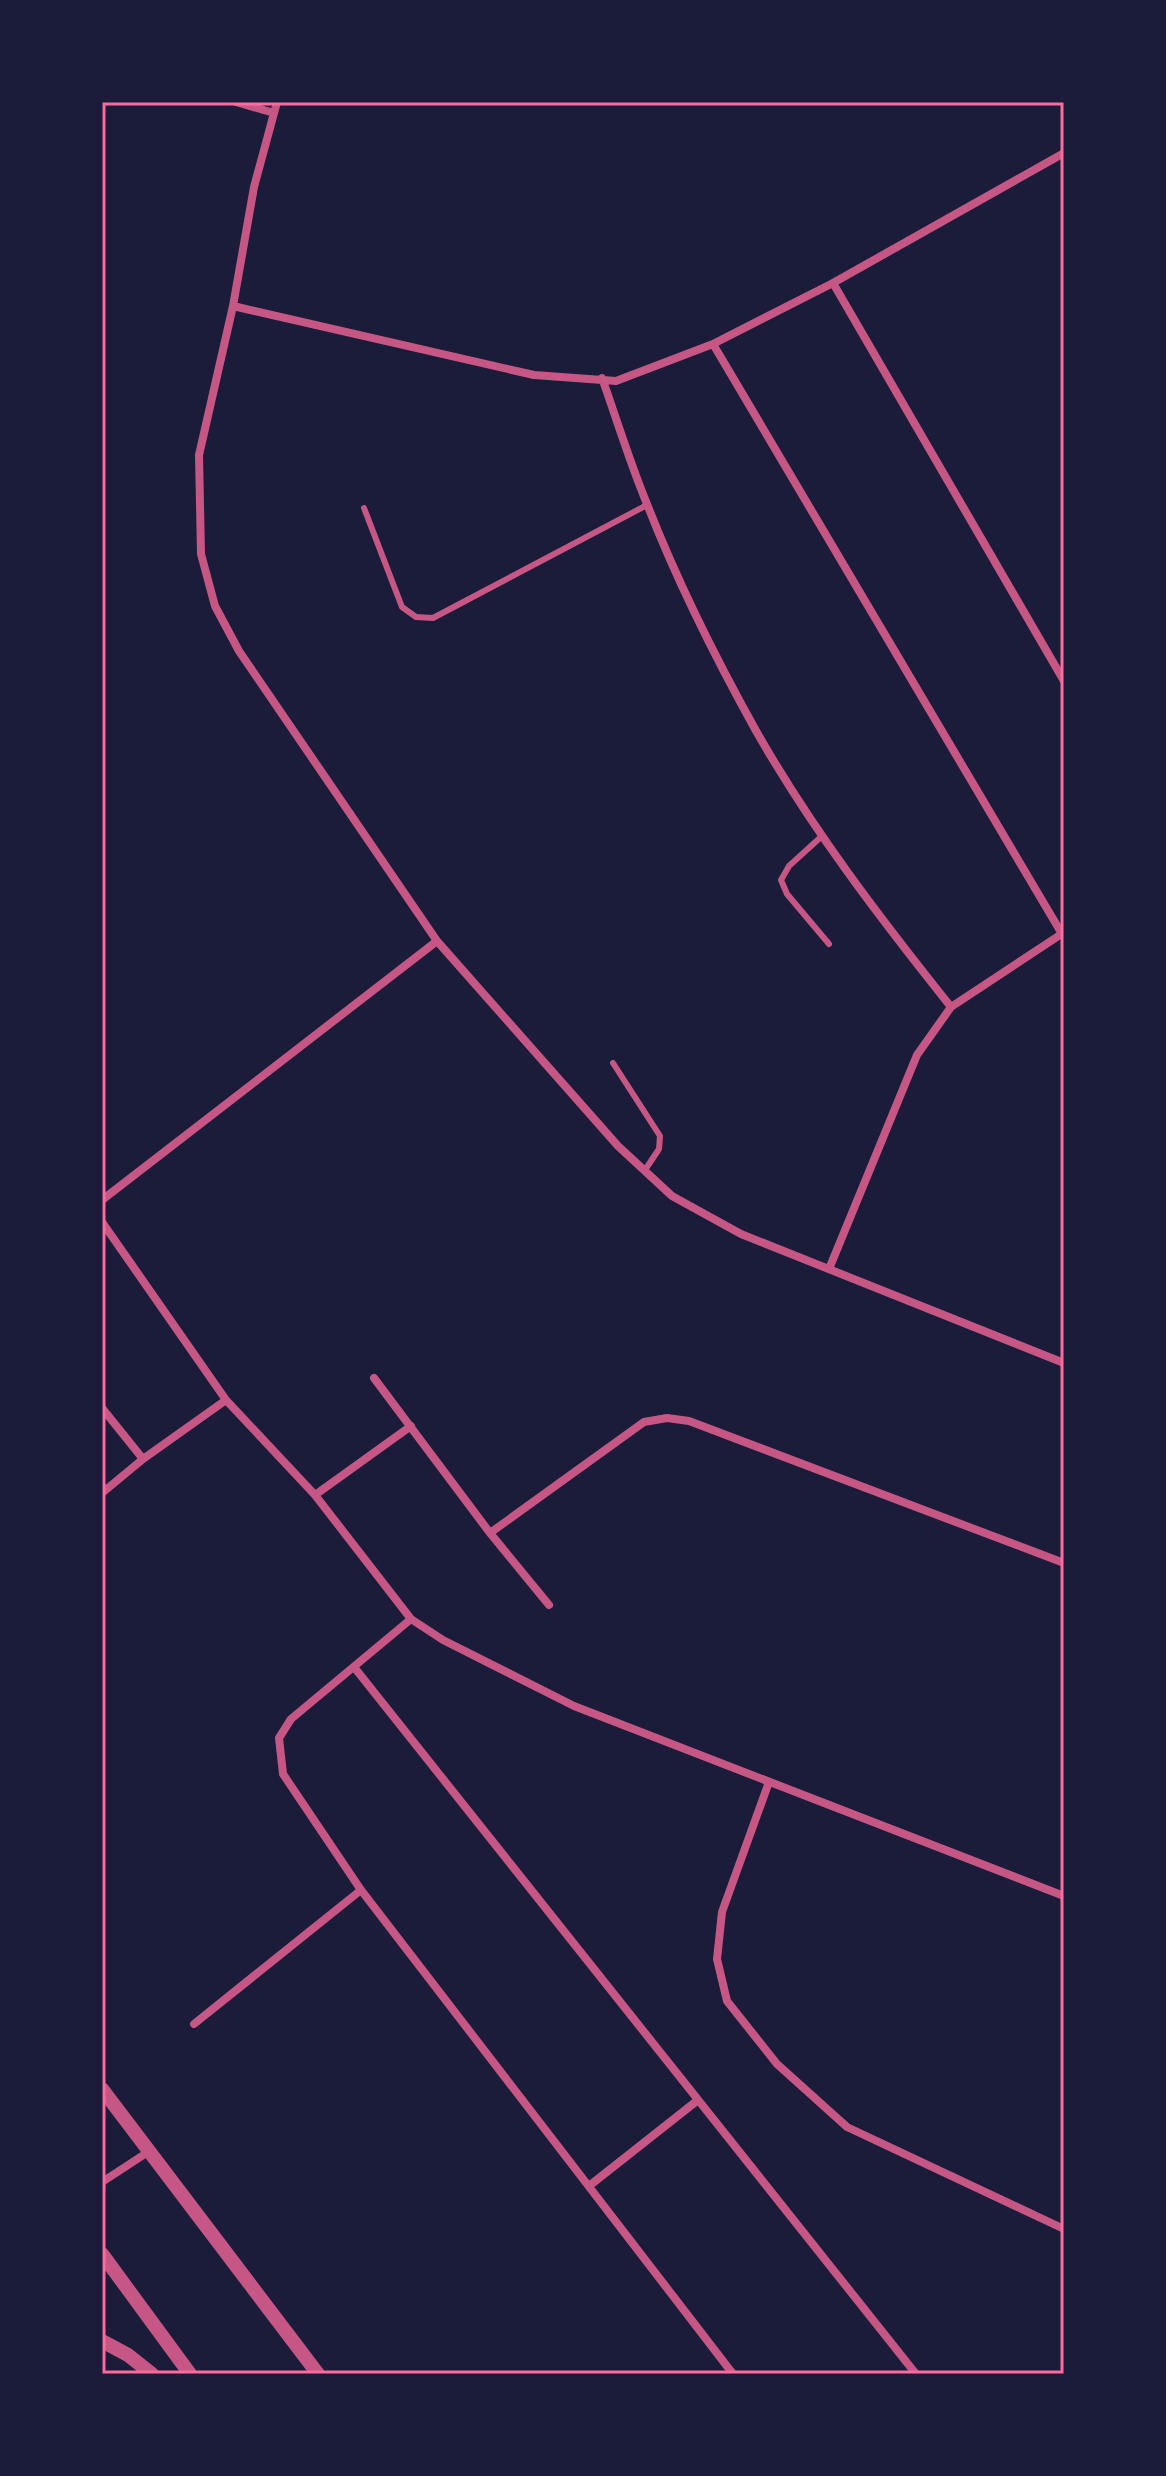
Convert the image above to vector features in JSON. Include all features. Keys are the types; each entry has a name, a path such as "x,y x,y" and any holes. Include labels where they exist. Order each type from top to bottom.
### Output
{"street":[{"path":"236,102 274,113"},
{"path":"277,102 254,187 233,306 199,455 201,554 215,606 239,651 437,941 618,1146 672,1196 741,1234 1064,1363"},
{"path":"233,306 534,375 616,381 713,344 833,283 1064,153"},
{"path":"833,283 1064,681"},
{"path":"713,344 1063,933 951,1007 917,1055 829,1269"},
{"path":"602,378 647,505 698,618 756,729 822,836 884,923 951,1007"},
{"path":"102,1200 437,941"},
{"path":"102,1222 226,1400 315,1495 411,1619 443,1640 574,1706 1064,1896"},
{"path":"374,1378 490,1533 549,1605"},
{"path":"102,1493 143,1459 226,1400"},
{"path":"102,1408 143,1459"},
{"path":"490,1533 644,1422 667,1418 689,1421 1064,1563"},
{"path":"315,1495 411,1426"},
{"path":"411,1619 291,1719 279,1738 283,1774 361,1890 733,2374"},
{"path":"354,1667 916,2374"},
{"path":"769,1782 722,1912 717,1959 727,2001 777,2064 847,2127 1064,2229"},
{"path":"194,2024 361,1890"},
{"path":"104,2094 318,2374"},
{"path":"589,2186 698,2100"},
{"path":"102,2182 148,2152"},
{"path":"102,2254 190,2374"},
{"path":"102,2341 128,2355 152,2374"}],"lane":[{"path":"364,508 402,607 416,617 433,618 647,505"},
{"path":"822,836 789,866 781,880 787,894 829,944"},
{"path":"613,1063 660,1136 659,1149 645,1170"}]}
